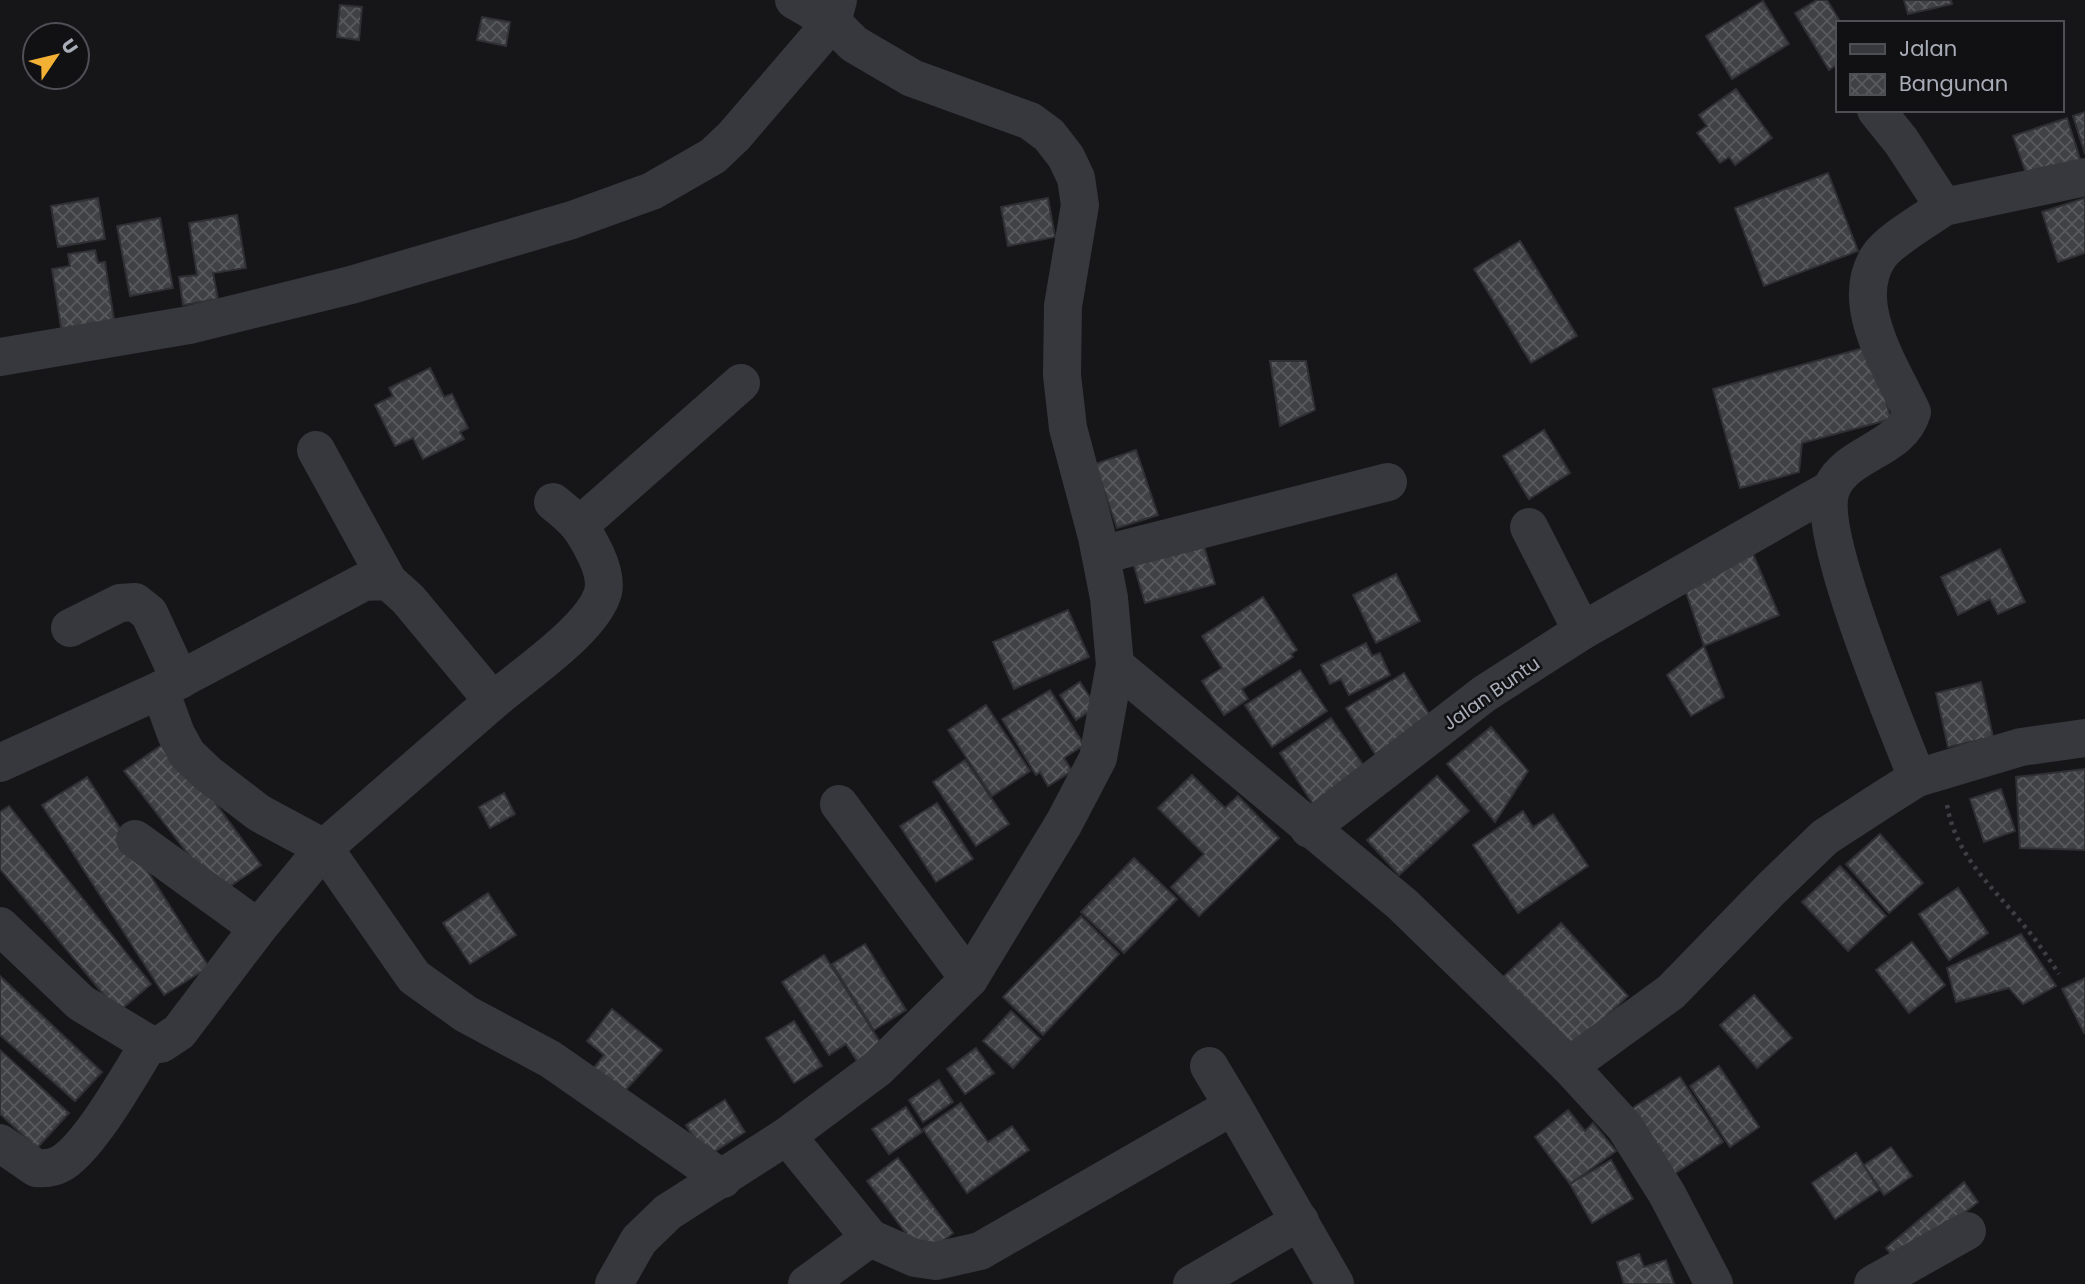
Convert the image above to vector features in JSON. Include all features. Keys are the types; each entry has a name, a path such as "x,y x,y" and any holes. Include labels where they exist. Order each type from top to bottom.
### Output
{"street":[{"path":"614,1284 639,1240 668,1212 787,1136 878,1068 969,979 1064,823 1098,758 1115,666 1109,598 1101,555 1068,428 1062,376 1063,306 1080,205 1076,178 1066,157 1049,135 1030,121 912,78 854,44 835,11 794,0"},
{"path":"0,358 189,326 351,285 572,220 652,191 720,150 768,100 835,11"},
{"path":"1878,112 1901,141 1944,207 2085,177"},
{"name":"Jalan Buntu","path":"1309,828 1484,694 1582,631 1831,489 1842,473 1908,427 1912,412 1882,349 1868,307 1868,280 1880,254 1944,207"},
{"path":"0,926 81,1003 149,1044 161,1044 179,1032 258,928 324,848 596,610 604,589 601,567 567,513 741,383"},
{"path":"316,450 388,581 408,599 493,701"},
{"path":"1101,555 1388,482"},
{"path":"1831,489 1830,515 1847,589 1929,776"},
{"path":"1529,527 1582,631"},
{"path":"5,750 170,685 365,582 388,581"},
{"path":"70,628 120,603 135,602 149,613 170,685 181,744 208,774 259,813 324,848 414,977 466,1014 550,1059 723,1179"},
{"path":"1115,666 1402,904 1569,1066 1625,1127 1667,1194 1714,1284"},
{"path":"1569,1066 1671,992 1772,888 1825,838 1929,776 2021,747 2085,738"},
{"path":"839,804 969,979"},
{"path":"135,839 258,928"},
{"path":"0,1143 36,1168 55,1167 65,1161 85,1139 149,1044"},
{"path":"1209,1066 1335,1284"},
{"path":"787,1136 870,1238 915,1258 936,1261 979,1251 1233,1106"},
{"path":"1192,1284 1300,1221"},
{"path":"1873,1284 1967,1231"},
{"path":"807,1284 870,1238"}],"path":[{"path":"1929,776 1968,861 2026,928 2059,974"}],"building":[{"path":"1817,0 1827,0 1840,21 1836,21 1836,65 1829,70 1795,13"},
{"path":"1904,0 1951,0 1952,4 1908,14"},
{"path":"1763,1 1789,44 1732,79 1706,36"},
{"path":"340,5 362,7 359,40 337,37"},
{"path":"482,17 510,22 506,46 477,40"},
{"path":"1736,89 1772,138 1735,165 1729,157 1720,163 1697,133 1707,126 1699,115"},
{"path":"2085,112 2085,154 2073,116"},
{"path":"2067,118 2081,162 2028,179 2013,136"},
{"path":"1828,173 1858,251 1764,286 1735,208"},
{"path":"98,198 105,239 58,247 51,206"},
{"path":"1048,198 1055,237 1008,246 1001,207"},
{"path":"2085,198 2085,253 2058,262 2042,212"},
{"path":"237,215 246,268 213,273 218,299 183,305 179,277 197,275 189,223"},
{"path":"160,218 173,288 130,296 117,226"},
{"path":"1520,241 1577,336 1531,363 1474,269"},
{"path":"95,250 98,263 105,262 115,326 62,334 52,269 70,266 68,254"},
{"path":"1871,346 1891,419 1802,443 1799,472 1740,488 1713,389"},
{"path":"1270,361 1306,361 1315,410 1280,426"},
{"path":"430,368 444,397 452,394 468,428 460,432 464,439 423,459 413,438 395,446 375,405 393,396 389,388"},
{"path":"1544,430 1570,473 1529,499 1503,456"},
{"path":"1136,450 1158,515 1117,528 1095,464"},
{"path":"1202,539 1215,584 1145,603 1132,559"},
{"path":"1750,547 1779,615 1704,646 1684,586"},
{"path":"2000,549 2025,602 1998,614 1990,599 1958,615 1941,577"},
{"path":"1396,574 1420,621 1376,643 1353,595"},
{"path":"1263,597 1297,650 1291,654 1293,657 1242,689 1248,699 1224,715 1202,681 1222,668 1202,636"},
{"path":"1068,610 1089,657 1014,689 993,642"},
{"path":"1366,643 1372,656 1380,653 1390,675 1349,695 1341,679 1330,684 1321,665"},
{"path":"1704,646 1724,697 1691,716 1667,675"},
{"path":"1300,670 1327,711 1272,747 1245,705"},
{"path":"1404,673 1432,719 1375,754 1346,708"},
{"path":"1080,682 1096,707 1076,720 1060,695"},
{"path":"1981,682 1993,737 1948,747 1936,693"},
{"path":"1050,690 1084,745 1064,758 1072,771 1048,786 1040,772 1036,775 1002,719"},
{"path":"986,705 1030,771 992,796 948,730"},
{"path":"1331,718 1366,769 1313,804 1280,753"},
{"path":"1491,727 1528,771 1495,822 1447,764"},
{"path":"169,740 261,865 219,894 124,771"},
{"path":"965,760 1009,824 976,846 933,782"},
{"path":"2085,769 2085,850 2020,848 2016,777"},
{"path":"1192,775 1225,808 1238,796 1279,838 1199,916 1171,887 1204,854 1158,808"},
{"path":"1437,776 1469,811 1399,875 1367,840"},
{"path":"87,777 209,967 164,995 42,805"},
{"path":"2001,789 2015,831 1984,842 1970,799"},
{"path":"504,793 515,814 490,828 479,807"},
{"path":"937,803 973,859 936,882 900,826"},
{"path":"9,806 151,984 118,1012 0,869 0,812"},
{"path":"1523,811 1533,827 1553,814 1588,866 1518,913 1473,845"},
{"path":"1880,834 1923,883 1889,913 1846,864"},
{"path":"1134,858 1177,899 1124,953 1081,912"},
{"path":"1840,866 1886,916 1848,951 1802,902"},
{"path":"1958,888 1988,933 1949,960 1919,914"},
{"path":"488,893 516,935 470,964 443,923"},
{"path":"1081,916 1119,954 1043,1035 1003,997"},
{"path":"1561,923 1628,996 1570,1050 1503,977"},
{"path":"2021,934 2056,986 2023,1004 2009,988 1956,1002 1947,968"},
{"path":"1912,942 1945,985 1909,1013 1876,970"},
{"path":"865,944 906,1010 874,1030 832,964"},
{"path":"824,955 889,1056 864,1072 846,1044 829,1055 782,982"},
{"path":"0,976 102,1072 75,1101 0,1035"},
{"path":"2085,978 2085,1033 2084,1033 2062,989"},
{"path":"1754,995 1792,1038 1757,1068 1720,1025"},
{"path":"612,1009 662,1050 622,1094 592,1070 604,1055 587,1041"},
{"path":"1011,1011 1040,1039 1013,1068 983,1041"},
{"path":"794,1021 822,1066 794,1083 766,1038"},
{"path":"976,1048 994,1073 965,1094 947,1069"},
{"path":"0,1050 69,1113 37,1148 0,1114"},
{"path":"1719,1066 1759,1127 1730,1147 1690,1086"},
{"path":"1680,1077 1723,1142 1671,1176 1628,1111"},
{"path":"939,1080 953,1102 923,1122 909,1100"},
{"path":"725,1100 745,1132 706,1157 686,1125"},
{"path":"961,1103 988,1142 1012,1126 1029,1150 967,1193 923,1129"},
{"path":"906,1107 922,1132 889,1154 872,1129"},
{"path":"1568,1110 1585,1131 1593,1123 1616,1151 1570,1184 1535,1137"},
{"path":"1891,1147 1912,1176 1884,1195 1864,1165"},
{"path":"1856,1153 1879,1190 1835,1219 1812,1183"},
{"path":"898,1158 953,1233 923,1256 867,1181"},
{"path":"1611,1160 1633,1199 1592,1223 1570,1184"},
{"path":"1964,1182 1978,1202 1899,1264 1886,1248"},
{"path":"1639,1254 1644,1267 1666,1260 1674,1284 1624,1284 1617,1262"}]}
